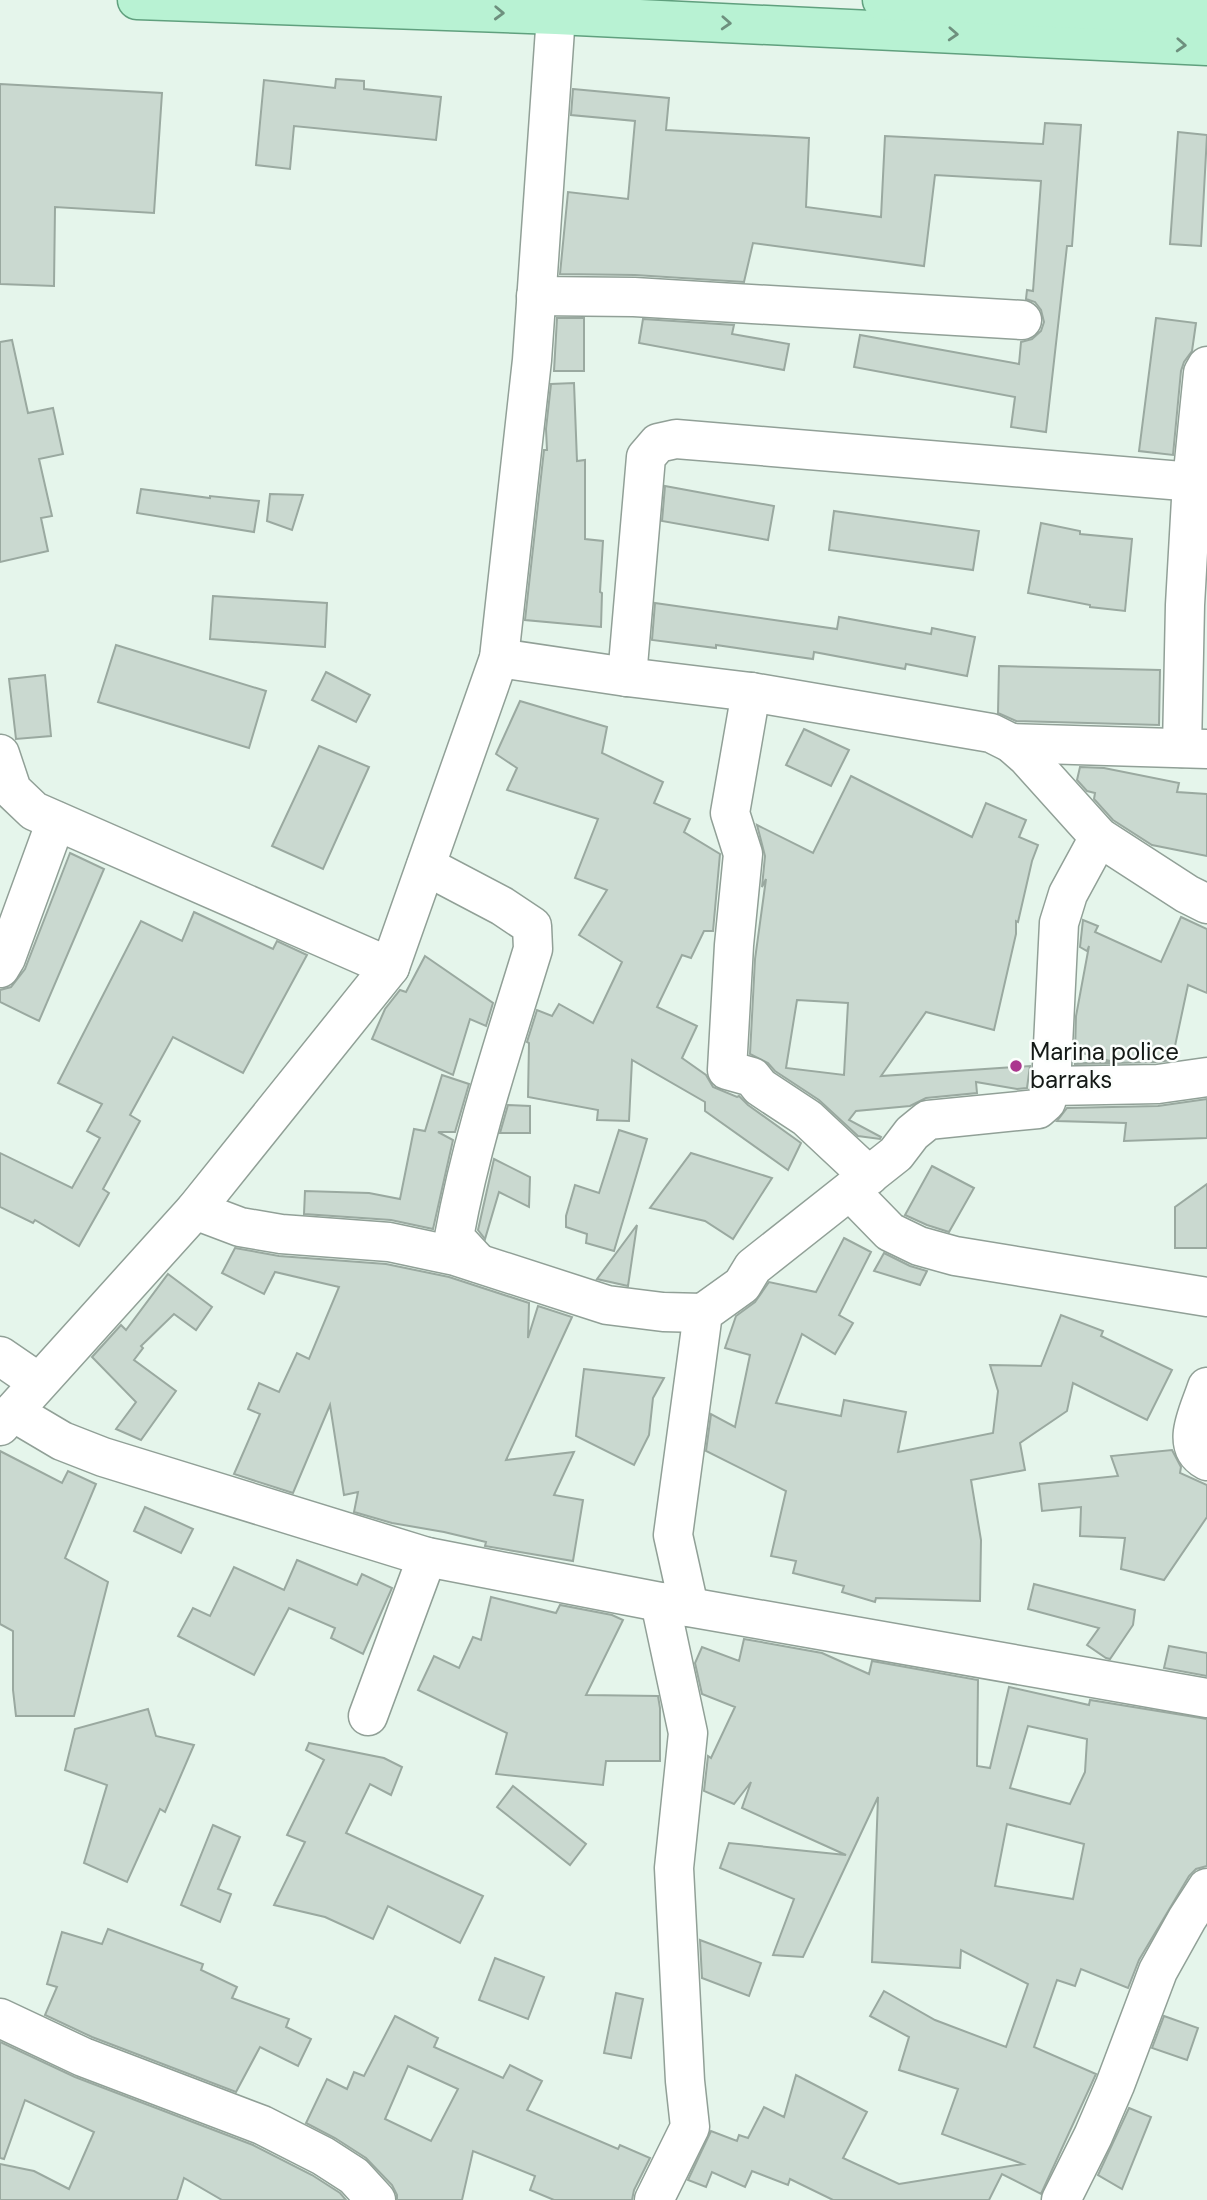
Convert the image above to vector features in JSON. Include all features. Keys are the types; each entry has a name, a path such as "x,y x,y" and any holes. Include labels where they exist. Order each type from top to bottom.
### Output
{"main road":[{"path":"137,0 556,15 1207,46"},
{"path":"883,0 1207,15"}],"street":[{"path":"556,15 532,360 499,658 390,967 195,1210 6,1419 103,1457 426,1557 1207,1698"},
{"path":"536,296 634,297 1022,320"},
{"path":"1011,743 1195,749 1199,483 1203,373 1207,366"},
{"path":"627,677 646,457 659,443 676,439 1199,483"},
{"path":"499,658 751,692 991,733 1011,743 1027,757 1099,838 1207,904"},
{"path":"751,692 730,813 743,854 734,945 727,1070 752,1077 760,1087 807,1118 859,1183 890,1232 919,1247 955,1256 1207,1297"},
{"path":"0,754 12,790 34,811 390,967"},
{"path":"0,968 56,821"},
{"path":"195,1210 240,1227 281,1234 389,1242 454,1255 607,1305 663,1312 703,1313 742,1285 753,1267 897,1154 912,1133 928,1120 1038,1109 1046,1102 1051,1086 1059,923 1068,894 1099,838"},
{"path":"426,866 502,906 532,926 533,948 490,1087 461,1195 454,1237 478,1263"},
{"path":"1051,1086 1158,1084 1207,1077"},
{"path":"654,2200 690,2127 684,2069 674,1868 688,1733 675,1604 673,1535 703,1313"},
{"path":"0,1356 38,1382"},
{"path":"1207,1387 1192,1438 1192,1448 1198,1456 1207,1461"},
{"path":"368,1716 426,1557"},
{"path":"1061,2200 1115,2085 1158,1971 1186,1919 1207,1888"},
{"path":"0,2018 83,2057 262,2125 323,2156 354,2176 376,2200"}],"building":[{"path":"336,79 364,81 364,89 441,97 436,140 294,126 290,169 256,165 264,80 335,88"},
{"path":"0,84 162,93 154,213 55,207 54,286 0,284"},
{"path":"573,89 669,98 666,130 809,138 806,207 881,217 885,136 1043,144 1045,123 1081,125 1072,246 1067,246 1046,432 1011,427 1015,397 854,367 860,335 1019,364 1021,342 1032,339 1041,331 1044,322 1041,310 1035,302 1026,299 1027,290 1033,291 1041,181 935,175 924,266 753,243 744,282 635,275 560,274 568,192 628,199 635,121 571,115"},
{"path":"1178,132 1207,135 1201,246 1170,244"},
{"path":"557,318 584,318 584,371 554,371"},
{"path":"1156,318 1196,323 1192,351 1181,371 1173,455 1139,451"},
{"path":"643,319 734,325 732,334 789,344 784,370 639,343"},
{"path":"12,340 28,413 53,408 63,454 39,459 52,516 41,518 48,551 0,562 0,342"},
{"path":"574,383 577,461 585,460 585,539 603,541 601,627 525,620 544,450 547,450 546,429 551,384"},
{"path":"665,486 774,506 768,540 662,521"},
{"path":"141,489 259,501 254,532 137,513"},
{"path":"270,494 303,495 292,530 267,521"},
{"path":"834,511 979,531 973,570 829,550"},
{"path":"1041,523 1080,531 1080,534 1132,539 1125,611 1090,607 1028,593"},
{"path":"213,596 327,603 325,647 210,639"},
{"path":"655,603 837,629 839,617 931,634 932,628 975,637 967,676 906,664 905,669 814,652 813,659 716,645 716,648 652,640"},
{"path":"116,645 266,691 249,748 98,702"},
{"path":"999,666 1160,670 1159,725 1016,721 998,713"},
{"path":"326,672 370,695 356,722 312,700"},
{"path":"45,675 51,736 16,739 9,679"},
{"path":"520,701 607,727 602,753 663,782 654,803 690,819 684,832 720,854 713,931 704,931 691,958 682,955 657,1007 697,1026 682,1058 706,1075 713,1087 739,1096 801,1143 788,1170 705,1111 705,1102 632,1060 629,1121 597,1120 598,1110 528,1097 527,1042 537,1010 552,1016 559,1004 593,1023 622,962 579,935 607,890 575,878 598,819 507,790 517,768 496,754"},
{"path":"804,729 849,750 831,786 786,765"},
{"path":"319,746 369,767 323,869 272,846"},
{"path":"1080,767 1104,768 1179,783 1177,792 1207,794 1207,856 1152,845 1113,820 1094,799 1095,793 1087,791 1077,780"},
{"path":"851,776 972,837 986,803 1026,820 1019,837 1038,845 1018,922 1016,921 1016,934 994,1030 926,1012 881,1076 1030,1066 1027,1088 1017,1089 976,1082 977,1093 926,1098 910,1106 856,1111 849,1120 881,1137 880,1139 858,1136 819,1100 775,1071 768,1063 750,1054 755,959 766,879 762,887 765,856 757,825 813,853","holes":["797,1000 848,1003 844,1075 786,1068"]},
{"path":"70,853 104,869 39,1021 0,1002 0,990 11,987 25,969"},
{"path":"194,912 273,949 277,941 307,955 243,1073 173,1037 130,1115 140,1121 103,1189 109,1193 79,1246 35,1220 33,1223 0,1207 0,1153 72,1188 100,1138 87,1131 102,1104 58,1083 141,921 182,941"},
{"path":"1181,917 1207,929 1207,993 1188,985 1172,1060 1074,1064 1110,1061 1075,1051 1076,1016 1089,946 1087,951 1080,947 1083,920 1098,926 1095,932 1161,962"},
{"path":"425,956 493,1003 486,1026 470,1019 453,1075 372,1039 385,1009 400,990 406,992"},
{"path":"442,1075 469,1084 455,1132 438,1132 453,1140 433,1229 391,1220 304,1214 305,1191 369,1193 400,1199 414,1129 425,1131"},
{"path":"1207,1099 1207,1138 1124,1141 1126,1123 1057,1121 1067,1108 1158,1106"},
{"path":"508,1105 530,1106 530,1133 500,1133"},
{"path":"619,1130 647,1139 614,1251 586,1243 587,1234 566,1227 566,1216 575,1185 599,1193"},
{"path":"691,1153 772,1178 733,1239 705,1221 650,1208"},
{"path":"494,1159 530,1177 529,1207 499,1192 485,1239 478,1230"},
{"path":"932,1166 974,1188 949,1232 905,1215"},
{"path":"1207,1184 1207,1248 1175,1248 1175,1207"},
{"path":"637,1225 628,1286 597,1279"},
{"path":"844,1238 871,1252 839,1315 853,1323 835,1354 802,1334 776,1403 841,1416 844,1400 906,1412 898,1452 993,1433 998,1391 990,1365 1041,1366 1061,1315 1103,1331 1101,1336 1172,1370 1147,1420 1073,1383 1067,1411 1020,1443 1025,1470 971,1480 981,1540 980,1601 876,1598 875,1602 842,1592 844,1586 793,1573 796,1561 771,1556 786,1491 706,1451 711,1414 735,1427 750,1355 725,1348 736,1316 755,1302 769,1282 816,1292"},
{"path":"235,1248 279,1256 386,1264 449,1277 529,1303 528,1338 538,1306 572,1317 506,1460 574,1452 554,1495 583,1500 573,1561 485,1546 486,1542 392,1523 354,1512 358,1492 344,1495 330,1405 293,1493 234,1474 260,1414 248,1409 259,1383 279,1392 297,1353 309,1359 339,1287 275,1272 264,1294 222,1273"},
{"path":"884,1253 927,1271 920,1285 874,1271"},
{"path":"168,1274 212,1307 196,1330 174,1314 141,1346 143,1348 134,1360 176,1391 141,1440 116,1429 136,1402 92,1357 121,1325 126,1330"},
{"path":"584,1369 664,1378 653,1398 649,1435 634,1465 576,1436"},
{"path":"1172,1450 1181,1467 1180,1473 1207,1485 1207,1517 1164,1580 1121,1569 1125,1538 1080,1536 1081,1507 1042,1511 1039,1484 1118,1476 1111,1456"},
{"path":"0,1451 62,1483 68,1471 96,1484 65,1558 108,1582 74,1716 16,1716 13,1631 0,1624"},
{"path":"145,1507 193,1529 181,1553 134,1531"},
{"path":"297,1560 357,1585 362,1574 392,1588 363,1654 331,1638 335,1628 289,1608 254,1675 178,1636 193,1608 210,1616 234,1567 284,1590"},
{"path":"1034,1584 1135,1610 1133,1625 1110,1659 1106,1658 1087,1645 1099,1628 1028,1609"},
{"path":"491,1597 556,1613 560,1605 612,1615 623,1620 586,1695 658,1696 660,1761 606,1761 603,1785 496,1774 507,1733 418,1690 434,1656 459,1668 473,1637 481,1640"},
{"path":"744,1639 822,1653 869,1674 872,1661 978,1680 977,1766 990,1768 1009,1687 1089,1705 1090,1700 1207,1719 1207,1866 1196,1869 1189,1876 1139,1960 1128,1988 1081,1969 1075,1986 1057,1980 1034,2047 1096,2074 1041,2194 1002,2174 989,2200 833,2200 790,2179 788,2185 752,2171 745,2187 712,2172 706,2187 688,2180 711,2131 737,2141 739,2135 748,2138 764,2107 784,2117 796,2075 867,2112 843,2158 899,2184 1023,2164 942,2134 958,2089 899,2070 909,2037 870,2016 884,1991 935,2020 1006,2047 1028,1984 961,1950 960,1968 872,1962 878,1797 803,1957 773,1955 794,1899 720,1868 729,1843 846,1855 742,1808 751,1782 734,1804 704,1791 708,1756 711,1758 735,1707 702,1694 695,1663 702,1647 739,1661","holes":["1028,1726 1087,1739 1085,1772 1070,1804 1010,1788","1007,1824 1084,1844 1073,1899 995,1886"]},
{"path":"1169,1646 1207,1653 1207,1676 1164,1668"},
{"path":"148,1709 156,1736 194,1745 165,1812 160,1809 127,1882 84,1863 107,1785 65,1770 75,1729"},
{"path":"309,1743 384,1758 402,1767 391,1795 370,1784 346,1833 483,1896 460,1943 388,1906 373,1939 325,1917 274,1905 305,1842 287,1835 324,1760 306,1750"},
{"path":"513,1786 586,1844 570,1865 497,1807"},
{"path":"213,1825 240,1837 218,1889 231,1894 220,1922 181,1905"},
{"path":"108,1929 203,1964 201,1970 237,1987 232,1998 289,2019 286,2027 311,2039 298,2066 260,2047 236,2092 92,2037 45,2015 57,1987 47,1984 62,1932 102,1944"},
{"path":"700,1940 761,1963 749,1996 702,1978"},
{"path":"495,1958 544,1977 528,2019 479,2000"},
{"path":"616,1993 643,1999 631,2058 604,2053"},
{"path":"395,2016 438,2038 434,2047 503,2078 510,2065 542,2081 527,2110 618,2149 620,2145 650,2158 634,2190 632,2200 554,2200 530,2190 535,2176 473,2151 462,2200 397,2200 392,2185 366,2158 306,2123 327,2079 347,2089 354,2072 364,2076","holes":["408,2066 458,2089 431,2141 385,2119"]},
{"path":"1164,2016 1198,2028 1187,2060 1152,2048"},
{"path":"0,2042 75,2077 253,2145 312,2175 346,2200 222,2200 184,2178 177,2200 0,2200 0,2164 34,2171 69,2189 94,2132 25,2100 4,2159 0,2158"},
{"path":"1129,2108 1151,2117 1122,2189 1098,2175"}],"place":[{"name":"Marina police barraks","path":"1016,1066"}]}
